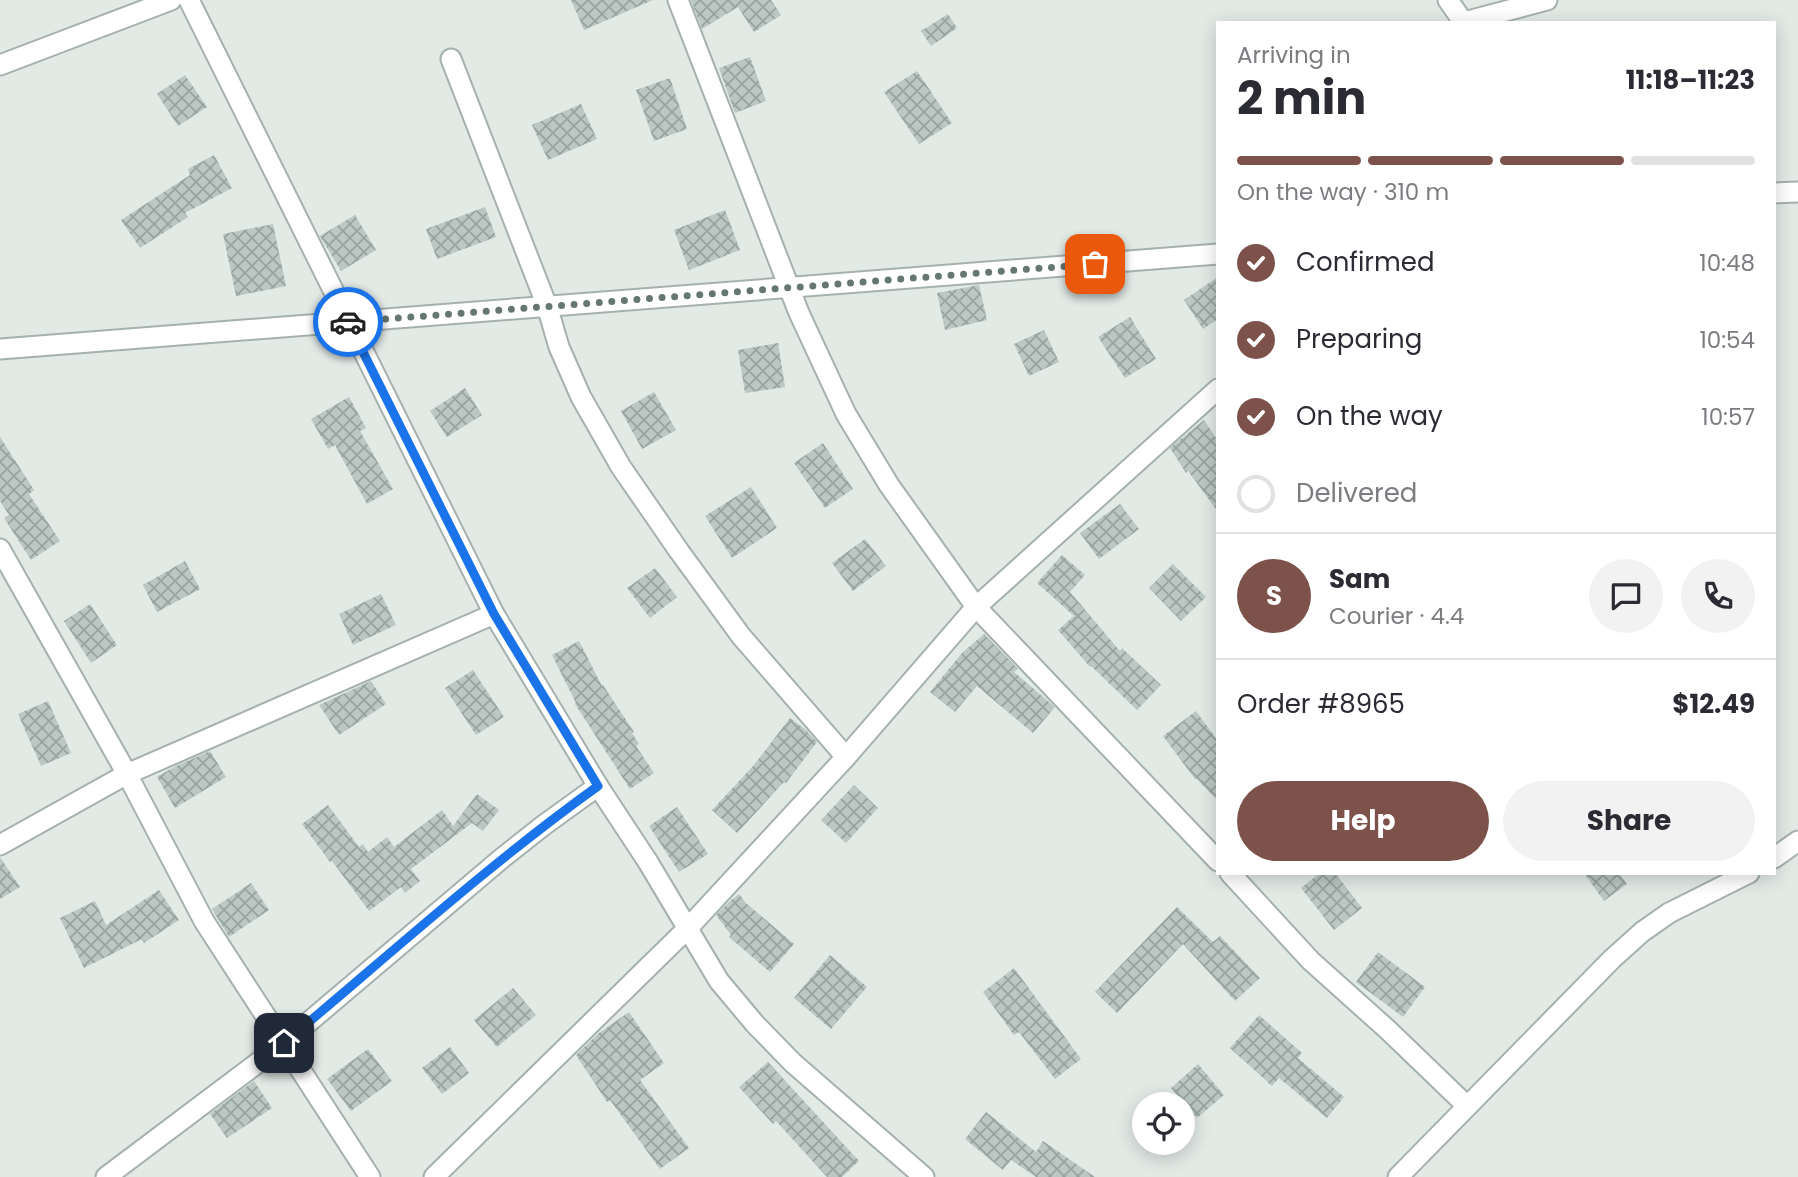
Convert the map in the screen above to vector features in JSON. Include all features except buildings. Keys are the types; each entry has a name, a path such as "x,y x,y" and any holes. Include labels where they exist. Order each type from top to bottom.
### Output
{"street":[{"path":"0,65 171,0"},
{"path":"189,0 494,614 719,981 793,1063 924,1177"},
{"path":"678,0 814,346 846,414 889,485 976,607 1216,860"},
{"path":"1448,0 1463,21"},
{"path":"1468,21 1547,0"},
{"path":"452,59 547,306 559,347 581,397 621,467 741,636 846,757"},
{"path":"1776,193 1798,192"},
{"path":"0,349 1216,254"},
{"path":"434,1177 688,928 846,757 976,607 1216,391"},
{"path":"0,549 127,774 204,921 370,1177"},
{"path":"0,845 127,774 494,614"},
{"path":"106,1177 284,1043 501,859 598,786"},
{"path":"1776,857 1798,841"},
{"path":"1232,875 1311,961 1467,1106"},
{"path":"1398,1177 1612,959 1642,932 1669,913 1745,875"}],"way so far":[{"path":"348,322 1095,264"}],"route":[{"path":"284,1043 501,859 598,786 494,614 348,322"}]}
